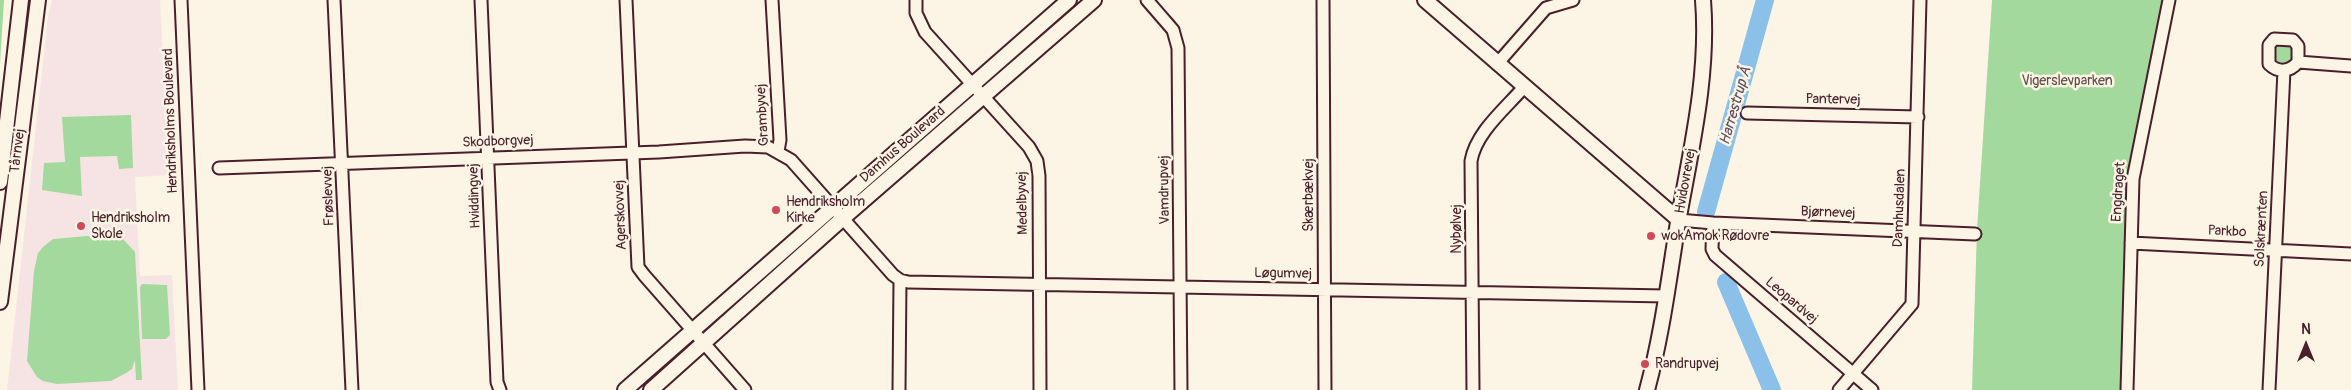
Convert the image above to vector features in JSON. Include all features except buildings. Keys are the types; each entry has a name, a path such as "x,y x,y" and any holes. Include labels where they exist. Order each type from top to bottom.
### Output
{"street":[{"name":"Tårnvej","path":"0,182 21,0"},
{"name":"Tårnvej","path":"0,302 38,0"},
{"name":"Hendriksholms Boulevard","path":"181,0 198,390"},
{"name":"Frøslevvej","path":"334,0 352,390"},
{"name":"Hviddingvej","path":"481,0 497,382 500,390"},
{"name":"Agerskovvej","path":"626,0 638,267 745,390"},
{"name":"Grambyvej","path":"772,0 780,140 778,151 791,160 892,275 900,280"},
{"name":"Medelbyvej","path":"916,0 919,22 925,32 1029,147 1037,161 1040,390"},
{"name":"Damhus Boulevard","path":"625,390 694,331 831,207 1069,0"},
{"name":"Damhus Boulevard","path":"651,390 842,218 1094,0"},
{"name":"Vamdrupvej","path":"1147,0 1173,30 1177,39 1181,390"},
{"name":"Skærbækvej","path":"1323,0 1325,390"},
{"path":"1425,0 1679,220"},
{"path":"1497,64 1546,8 1572,0"},
{"name":"Hvidovrevej","path":"1647,390 1666,296 1701,86 1704,41 1703,0"},
{"name":"Damhusdalen","path":"1839,390 1912,304 1920,0"},
{"name":"Engdraget","path":"2127,390 2133,179 2169,0"},
{"path":"2274,39 2293,40 2298,46 2298,62 2293,68 2284,70 2274,69 2269,64 2269,45 2274,39"},
{"path":"2298,62 2351,66"},
{"name":"Solskrænten","path":"2269,390 2284,70"},
{"name":"Nybølvej","path":"1472,390 1471,161 1474,147 1524,87"},
{"name":"Pantervej","path":"1747,113 1918,117"},
{"name":"Skodborgvej","path":"219,168 745,146 768,147 778,151"},
{"name":"Bjørnevej","path":"1679,220 1976,234"},
{"name":"Leopardvej","path":"1713,223 1712,249 1715,255 1872,390"},
{"name":"Parkbo","path":"2131,243 2351,254"},
{"name":"Løgumvej","path":"900,280 916,283 1666,296"},
{"path":"899,390 900,280"}],"shaded area":[{"name":"Hendriksholm Skole","path":"52,0 160,0 169,175 135,177 140,276 172,275 178,390 7,390 48,17"}],"green space":[{"path":"0,0 4,0 0,64"},
{"name":"Vigerslevparken","path":"1992,0 2164,0 2129,179 2123,390 1972,390 1977,229"},
{"path":"2290,43 2295,49 2291,65 2273,65 2274,44"},
{"path":"131,115 133,168 119,169 117,156 80,157 82,196 42,190 44,163 65,162 62,117"},
{"path":"110,234 123,239 135,252 142,380 136,380 135,360 132,369 111,381 57,384 43,381 37,377 27,361 34,271 38,253 53,239"},
{"path":"142,284 167,285 170,335 166,339 142,339 140,287"}],"waterway":[{"name":"Harrestrup Å","path":"1706,212 1765,0"},
{"name":"Harrestrup Å","path":"1726,282 1772,390"}],"place":[{"name":"Hendriksholm Kirke","path":"776,210"},
{"name":"Hendriksholm Skole","path":"81,226"},
{"name":"wokAmok Rødovre","path":"1651,236"},
{"name":"Randrupvej","path":"1645,364"}]}
